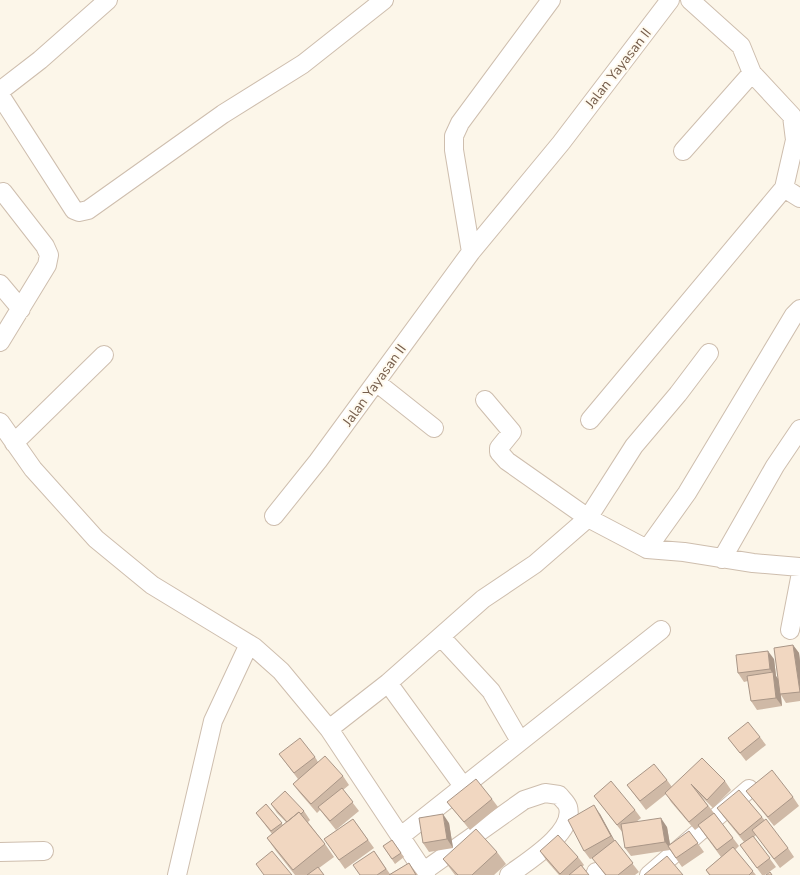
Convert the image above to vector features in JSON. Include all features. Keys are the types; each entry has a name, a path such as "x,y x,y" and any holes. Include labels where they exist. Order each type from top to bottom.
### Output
{"street":[{"path":"0,91 40,60 108,0"},
{"path":"0,95 74,210 83,212 97,205 223,114 303,64 384,0"},
{"path":"471,252 454,150 454,136 460,123 551,0"},
{"name":"Jalan Yayasan II","path":"274,516 318,461 471,252 560,143 670,0"},
{"path":"590,420 784,188 795,140 794,123 788,110 752,72 741,46 690,0"},
{"path":"683,151 752,72"},
{"path":"784,188 800,198"},
{"path":"0,342 46,265 49,255 43,242 3,192"},
{"path":"0,284 21,309"},
{"path":"647,549 687,493 794,315 800,309"},
{"path":"329,729 388,683 483,599 534,564 588,518 634,446 678,394 709,353"},
{"path":"14,443 104,355"},
{"path":"376,382 434,428"},
{"path":"485,400 512,432 499,448 500,454 506,461 588,518 647,549 800,567"},
{"path":"0,422 33,469 84,526 124,564 152,585 248,644 281,671 329,729 400,836 419,871 524,800 545,793 558,795 568,806 569,818 556,839 509,875"},
{"path":"722,559 776,466 800,429"},
{"path":"790,630 800,578"},
{"path":"400,836 661,630"},
{"path":"442,637 491,692 520,741"},
{"path":"178,875 212,721 248,644"},
{"path":"388,683 463,786"},
{"path":"649,875 749,789"},
{"path":"0,852 44,850"}],"building":[{"path":"793,645 800,692 780,694 774,648"},
{"path":"768,651 770,669 738,673 736,655"},
{"path":"773,672 776,698 751,701 747,676"},
{"path":"748,722 760,737 740,753 728,738"},
{"path":"300,738 315,757 294,773 279,754"},
{"path":"325,756 343,776 311,804 293,784"},
{"path":"702,758 725,781 707,800 691,784 708,806 689,822 665,793"},
{"path":"654,764 667,780 640,801 627,785"},
{"path":"772,770 793,797 768,817 746,791"},
{"path":"476,779 492,799 464,822 447,802"},
{"path":"611,781 635,810 617,825 594,796"},
{"path":"342,788 353,802 330,821 318,807"},
{"path":"739,790 762,817 740,835 717,808"},
{"path":"285,791 304,811 301,814 299,812 287,822 271,804"},
{"path":"266,804 282,823 271,831 256,813"},
{"path":"594,805 611,836 584,851 568,820"},
{"path":"299,812 325,844 293,870 267,838"},
{"path":"714,813 733,838 717,850 698,825"},
{"path":"443,814 447,839 423,843 419,818"},
{"path":"661,818 665,842 625,848 621,824"},
{"path":"353,819 368,840 339,860 324,839"},
{"path":"766,819 788,848 774,859 752,830"},
{"path":"476,829 497,852 472,875 458,875 443,859"},
{"path":"689,831 698,843 676,858 668,846"},
{"path":"558,835 578,857 560,874 540,851"},
{"path":"753,836 770,858 757,868 740,845"},
{"path":"392,840 401,853 392,859 383,846"},
{"path":"615,840 633,863 618,875 606,875 592,858"},
{"path":"733,847 753,871 749,875 710,875 706,870"},
{"path":"272,851 292,875 264,875 256,864"},
{"path":"374,851 386,869 377,875 360,875 353,865"},
{"path":"667,856 683,875 644,875"},
{"path":"409,863 416,875 389,875"},
{"path":"581,865 589,875 569,875"},
{"path":"318,867 324,875 307,875"}]}
